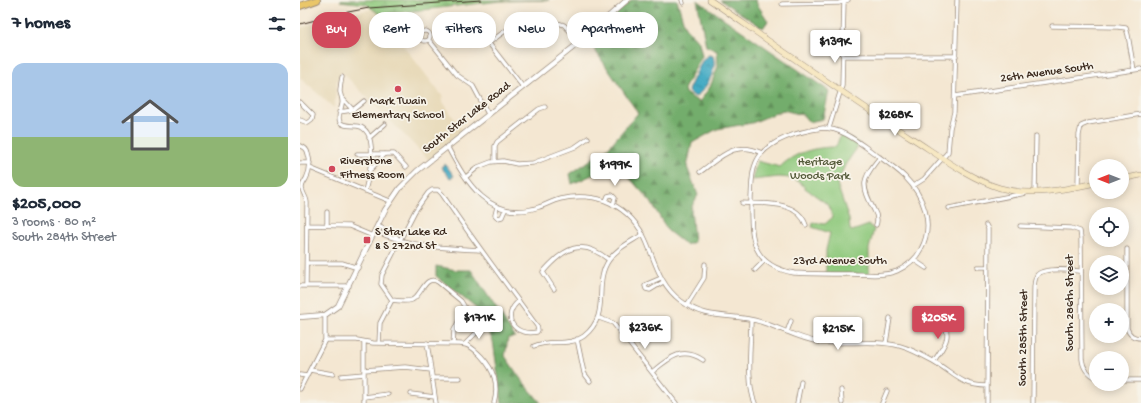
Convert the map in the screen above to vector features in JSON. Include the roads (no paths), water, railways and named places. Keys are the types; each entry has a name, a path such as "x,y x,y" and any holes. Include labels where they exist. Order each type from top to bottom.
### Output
{"highway":[{"path":"300,6 317,0"}],"main road":[{"path":"710,0 841,91 942,158 990,185 1015,191 1035,192 1089,184"},
{"path":"1129,178 1141,175"}],"street":[{"name":"South Star Lake Road","path":"614,12 627,0"},
{"path":"782,4 839,3 848,0"},
{"path":"913,186 924,179 948,152 949,148 955,96 957,0"},
{"path":"829,128 841,91 844,1"},
{"path":"496,38 514,25 522,22 534,21 564,25 567,28"},
{"path":"1052,26 1126,28 1134,70"},
{"path":"428,40 457,76 473,86 488,114"},
{"path":"493,48 523,87"},
{"name":"South Star Lake Road","path":"325,315 329,314 338,306 390,202 408,179 447,146 572,48"},
{"path":"843,56 956,56"},
{"name":"26th Avenue South","path":"955,96 1141,69"},
{"path":"342,77 340,89 342,105 339,120 343,125 360,126 369,138 371,169 365,191"},
{"path":"342,97 353,110"},
{"path":"340,112 353,110 364,100"},
{"path":"300,102 313,115 312,120 308,123 300,120"},
{"path":"495,161 495,146 500,138 539,109 544,107"},
{"path":"1078,186 1079,135 1081,126 1088,123 1141,114"},
{"path":"369,138 385,124"},
{"path":"755,270 765,260 760,255 753,242 751,225 753,173 757,161 762,153 771,146 794,134 829,128 850,137 880,157 913,186 922,201 925,210 927,229 926,238 914,260 926,268"},
{"path":"949,208 1035,192 1036,136"},
{"path":"466,177 472,171 484,164 495,161 517,164 533,163 574,147 588,138"},
{"path":"300,146 307,150 310,166 302,186 302,194 307,199 308,225 306,286"},
{"path":"447,146 455,162 477,192 487,202 496,208 519,211 529,210 561,199 573,197 591,198 606,201 613,205 629,216 643,234 662,280 671,292 688,306 709,315 760,321 817,342 886,343 910,349 934,361 967,383 976,386 987,386"},
{"path":"700,172 733,150 747,148 762,153"},
{"path":"358,154 394,154 406,167"},
{"path":"371,169 385,154"},
{"path":"876,225 876,213 865,192 864,184 868,173 880,157"},
{"path":"300,163 310,166 390,202"},
{"path":"453,344 454,330 464,312 464,306 461,301 434,280 428,281 410,301 392,300 383,288 381,278 406,226 423,198 430,191 438,190 442,194 537,326 537,332 522,332 513,324 511,317 513,310 519,301"},
{"path":"606,201 609,195 614,195 615,198 613,205"},
{"path":"742,203 789,207 801,215 806,225"},
{"path":"496,208 495,215 498,218 502,217 505,210"},
{"path":"327,212 327,225"},
{"path":"308,225 349,226 409,244 481,250"},
{"path":"986,225 988,229 987,403"},
{"path":"378,226 394,234 399,240"},
{"name":"South 286th Street","path":"1020,226 1071,228 1080,231 1081,352 1083,364 1089,374"},
{"path":"534,346 541,344 562,343 577,339 585,335 591,329 599,318 604,270 609,260 621,248 643,234"},
{"path":"554,289 543,272 564,252 576,248 589,248 601,253 609,260"},
{"path":"1127,249 1127,323 1129,334 1133,337 1141,338"},
{"name":"23rd Avenue South","path":"765,260 782,270 794,273 880,274 898,270 914,260"},
{"path":"307,263 342,263 358,268"},
{"path":"688,306 704,278 705,264"},
{"path":"978,267 988,267"},
{"name":"South 285th Street","path":"1033,403 1035,280 1038,274 1047,270 1080,271"},
{"path":"300,286 349,286"},
{"path":"380,343 380,323 392,300"},
{"path":"300,317 325,315 325,340 300,389"},
{"path":"599,318 613,323 676,403"},
{"path":"886,343 890,318"},
{"path":"934,361 945,344 947,338 947,330 942,318"},
{"path":"751,320 750,376 751,391 755,403"},
{"path":"841,320 841,343"},
{"path":"788,332 791,321"},
{"path":"464,344 483,326"},
{"path":"577,339 584,373 586,378 590,381"},
{"path":"325,340 380,343 464,344 474,349 491,368 495,384 494,403"},
{"path":"364,342 364,403"},
{"path":"427,343 436,403"},
{"path":"652,372 678,354 693,354 703,360"},
{"path":"341,376 405,367 431,370"},
{"path":"310,370 333,374"},
{"path":"300,375 307,376"},
{"path":"433,378 460,378"},
{"path":"1129,380 1141,380"},
{"path":"797,403 801,382"},
{"path":"841,390 842,403"},
{"path":"882,403 887,391"},
{"path":"364,397 388,394"},
{"path":"411,394 435,397"}],"water":[{"path":"709,55 713,56 714,61 714,67 710,79 695,97 688,91 689,88 703,59"},
{"path":"445,164 454,176 450,178 441,167"}],"tram line":[{"path":"300,24 369,8 481,0"}],"place":[{"name":"Mark Twain Elementary School","path":"398,89"},
{"name":"Riverstone Fitness Room","path":"332,169"},
{"name":"S Star Lake Rd & S 272nd St","path":"367,240"}],"park label":[{"name":"Heritage Woods Park","path":"820,170"}]}
